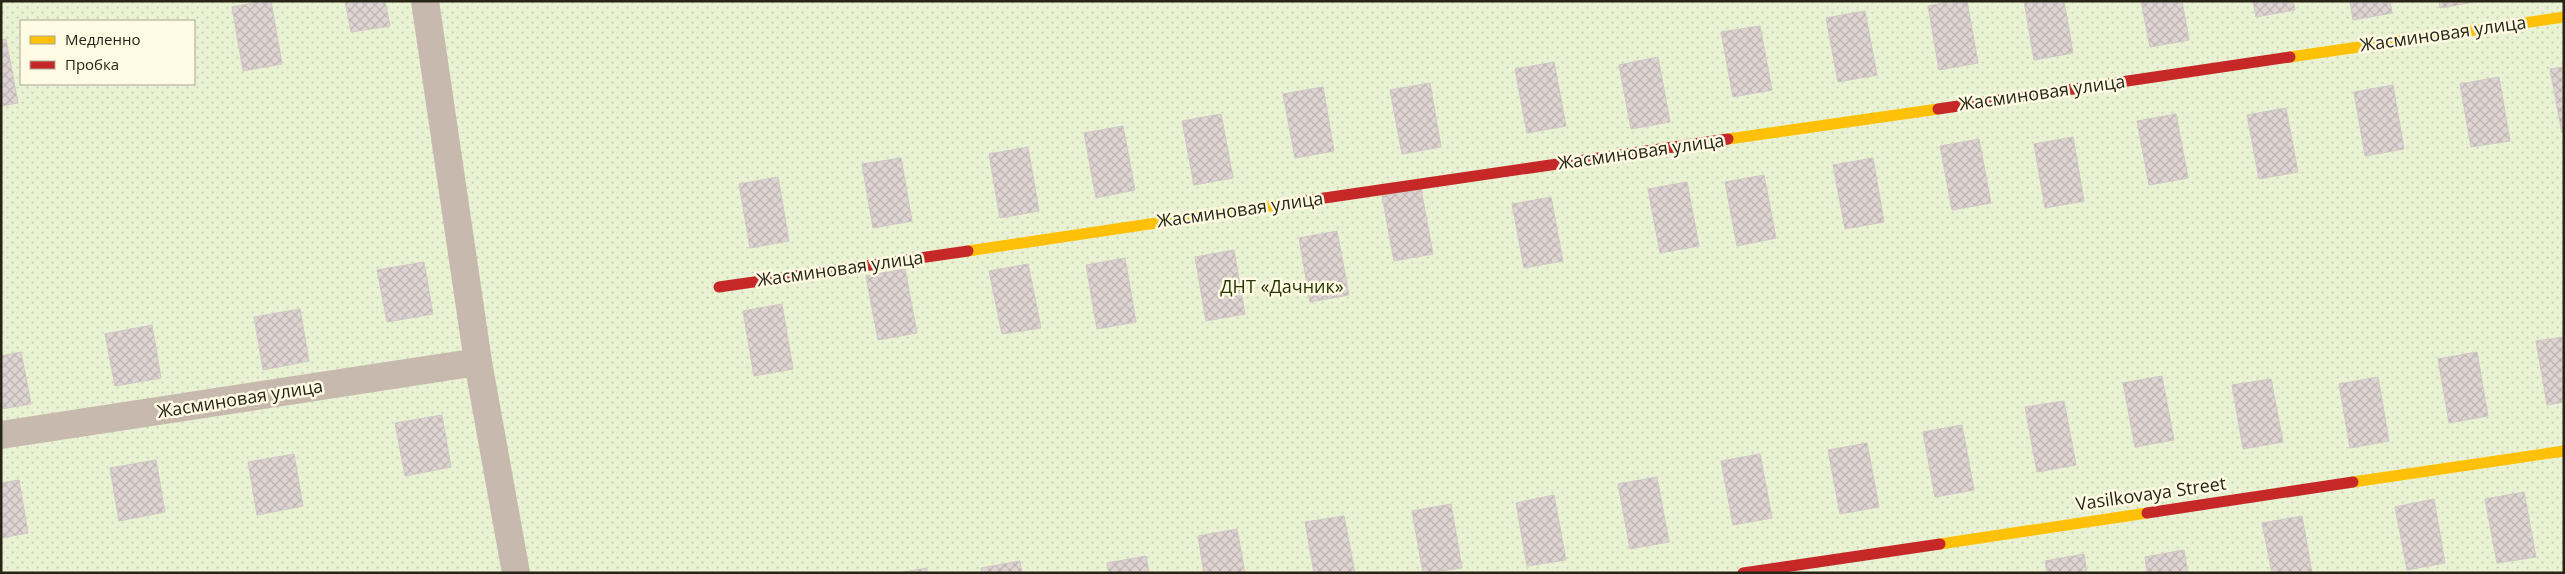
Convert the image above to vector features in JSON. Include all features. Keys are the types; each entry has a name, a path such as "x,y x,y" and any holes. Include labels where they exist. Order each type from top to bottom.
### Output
{"street":[{"path":"425,1 478,362 516,573"},
{"name":"Жасминовая улица","path":"718,287 2564,16"},
{"name":"Жасминовая улица","path":"1,435 478,362"},
{"name":"Vasilkovaya Street","path":"1743,573 2564,450"}],"green space":[{"name":"ДНТ «Дачник»","path":"1,1 2564,1 2564,573 1,573"}],"building":[{"path":"271,1 282,64 243,71 232,7"},
{"path":"345,1 385,1 390,26 351,32"},
{"path":"1953,1 1967,1 1978,63 1939,70 1928,6"},
{"path":"2024,1 2064,1 2073,53 2034,60"},
{"path":"2141,1 2182,1 2189,40 2150,47"},
{"path":"2253,1 2293,1 2295,10 2256,17"},
{"path":"2350,1 2390,1 2392,13 2353,20"},
{"path":"2439,1 2479,1 2440,8"},
{"path":"1865,11 1877,75 1838,82 1826,18"},
{"path":"1760,26 1772,90 1733,97 1721,32"},
{"path":"6,39 18,103 1,106 1,40"},
{"path":"1658,57 1670,122 1631,129 1619,65"},
{"path":"1554,62 1566,126 1527,133 1515,69"},
{"path":"2564,67 2564,133 2562,133 2550,69"},
{"path":"2499,77 2510,141 2471,147 2460,84"},
{"path":"1430,83 1441,147 1402,154 1390,90"},
{"path":"2393,85 2404,149 2365,156 2354,92"},
{"path":"1323,87 1334,151 1295,158 1283,94"},
{"path":"2286,108 2298,172 2259,179 2247,115"},
{"path":"1221,114 1233,178 1194,185 1182,121"},
{"path":"2176,114 2188,178 2149,185 2137,121"},
{"path":"1123,126 1135,190 1096,198 1084,133"},
{"path":"2073,137 2084,201 2045,208 2034,144"},
{"path":"1979,139 1991,203 1952,210 1940,146"},
{"path":"1028,147 1039,211 1000,218 989,154"},
{"path":"901,158 912,221 873,228 862,164"},
{"path":"1873,158 1884,222 1845,229 1833,165"},
{"path":"1764,175 1776,238 1737,246 1725,182"},
{"path":"778,177 789,241 750,248 739,184"},
{"path":"1687,182 1699,246 1660,253 1648,189"},
{"path":"1421,189 1433,254 1394,261 1382,196"},
{"path":"1551,197 1563,261 1524,268 1512,204"},
{"path":"1337,231 1349,295 1310,302 1299,238"},
{"path":"1234,250 1245,314 1206,321 1195,257"},
{"path":"1125,258 1136,322 1097,329 1086,265"},
{"path":"424,262 433,314 387,322 377,270"},
{"path":"1028,264 1041,328 1002,334 989,271"},
{"path":"905,269 917,333 878,340 866,276"},
{"path":"782,304 793,369 754,376 743,311"},
{"path":"300,309 309,361 263,370 254,317"},
{"path":"152,325 161,378 115,386 105,334"},
{"path":"2564,337 2564,402 2547,405 2536,341"},
{"path":"21,352 31,404 1,409 1,356"},
{"path":"2477,352 2488,416 2449,423 2438,359"},
{"path":"2162,376 2174,440 2135,447 2123,383"},
{"path":"2378,377 2389,441 2350,448 2339,384"},
{"path":"2271,379 2283,442 2243,449 2232,385"},
{"path":"2064,401 2076,465 2037,472 2025,407"},
{"path":"442,415 451,467 405,476 395,423"},
{"path":"1962,425 1974,490 1935,497 1923,432"},
{"path":"1867,443 1879,507 1840,514 1828,450"},
{"path":"294,454 303,506 257,515 248,462"},
{"path":"1760,454 1772,518 1733,525 1721,461"},
{"path":"156,460 165,512 119,521 110,468"},
{"path":"1657,477 1669,542 1630,549 1618,484"},
{"path":"19,480 28,533 1,538 1,483"},
{"path":"2524,492 2536,557 2497,563 2485,499"},
{"path":"1554,495 1566,560 1527,566 1516,503"},
{"path":"2434,499 2445,563 2407,570 2395,507"},
{"path":"1451,504 1462,568 1423,573 1412,511"},
{"path":"1344,516 1355,573 1314,573 1305,522"},
{"path":"2302,516 2312,573 2272,573 2262,523"},
{"path":"1237,529 1245,573 1204,573 1198,536"},
{"path":"2184,550 2188,573 2147,573 2145,557"},
{"path":"2084,554 2087,573 2047,573 2045,561"},
{"path":"1146,556 1149,573 1109,573 1107,563"},
{"path":"1020,561 1022,573 982,573 981,568"},
{"path":"927,568 927,573 899,573"}],"traffic: slow":[{"path":"2290,57 2564,17"},
{"path":"1728,139 1938,109"},
{"path":"968,251 1304,201"},
{"path":"2353,482 2564,451"},
{"path":"1940,544 2147,513"}],"traffic: jam":[{"path":"1938,109 2290,57"},
{"path":"1304,201 1728,139"},
{"path":"719,287 968,251"},
{"path":"2147,513 2353,482"},
{"path":"1743,573 1940,544"}]}
